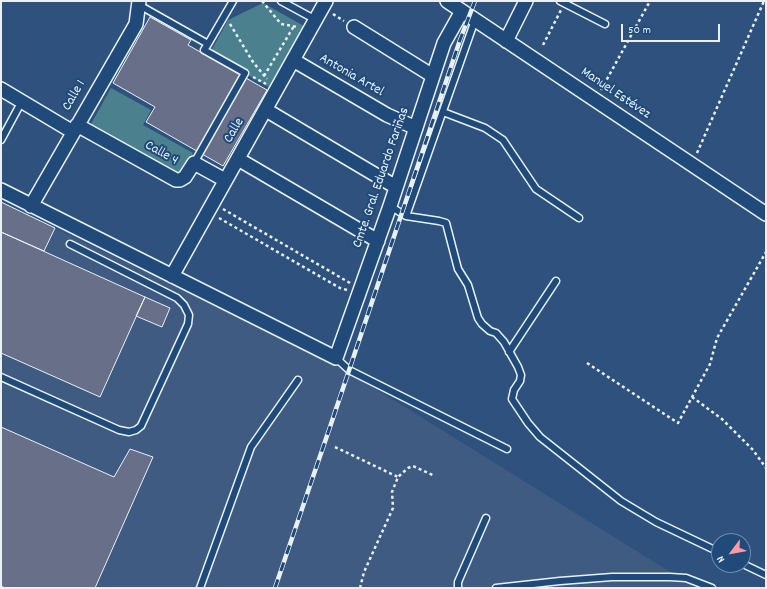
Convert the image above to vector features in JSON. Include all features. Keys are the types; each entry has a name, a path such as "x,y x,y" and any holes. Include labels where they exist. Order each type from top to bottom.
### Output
{"street":[{"path":"506,41 526,1"},
{"name":"Calle 1","path":"31,206 136,24 139,3"},
{"name":"Calle","path":"172,276 209,207 266,110 324,4"},
{"name":"Manuel Estévez","path":"455,5 506,41 766,214"},
{"name":"Cmte. Gral. Eduardo Fariñas","path":"336,358 378,242 446,39 455,5"},
{"path":"354,27 433,76"},
{"name":"Antonia Artel","path":"293,60 387,115 416,128"},
{"name":"Calle 4","path":"1,89 176,180 180,180 185,177 194,163 225,180"},
{"path":"266,110 396,187"},
{"path":"238,159 378,242"},
{"path":"1,190 336,358"}],"lane":[{"path":"194,163 246,73 204,50 233,1"},
{"path":"281,1 316,20"},
{"path":"562,2 605,24"},
{"path":"139,3 208,44"},
{"path":"406,216 475,20"},
{"path":"1,140 22,101"},
{"path":"443,112 485,128 503,140 536,189 579,218"},
{"path":"390,206 406,216 446,223 458,269 468,285 478,318 490,331 496,334 504,342 518,367 521,375 520,381 514,390 512,399 528,423 540,437 621,501 656,522 711,548"},
{"path":"1,377 120,430 129,432 136,430 141,426 188,324 189,315 184,305 177,298 70,244"},
{"path":"509,352 556,281"},
{"path":"336,358 349,370 507,450"},
{"path":"200,588 251,447 298,380"},
{"path":"458,588 458,582 486,518"},
{"path":"751,568 766,575"},
{"path":"496,588 612,577 670,577 686,578 712,588"}],"path":[{"path":"262,1 281,24"},
{"path":"595,100 650,1"},
{"path":"692,165 764,1"},
{"path":"543,45 562,2"},
{"path":"324,4 354,27"},
{"path":"225,14 253,62 276,91"},
{"path":"264,76 294,26"},
{"path":"246,73 276,91"},
{"path":"209,207 340,288 360,292"},
{"path":"209,207 360,292"},
{"path":"587,363 678,423 710,364 717,338 766,252"},
{"path":"692,397 722,419 753,450 766,468"},
{"path":"335,447 398,477"},
{"path":"360,588 364,572 393,508 392,492 398,477 408,468 413,466 435,476"}],"shaded area":[{"path":"1,202 334,363 696,588 1,588"}],"green space":[{"path":"263,3 304,26 269,87 210,53 228,20"},
{"path":"111,88 151,110 143,125 193,153 181,175 91,124"}],"building":[{"path":"150,17 191,40 188,45 267,90 223,166 146,122 155,107 113,83"},
{"path":"1,202 55,228 44,251 1,232"},
{"path":"1,232 145,297 100,397 1,353"},
{"path":"145,297 170,308 162,327 136,316"},
{"path":"1,427 114,477 130,449 153,457 95,588 5,588 1,586"}],"railway":[{"path":"275,588 460,40 475,1"}]}
